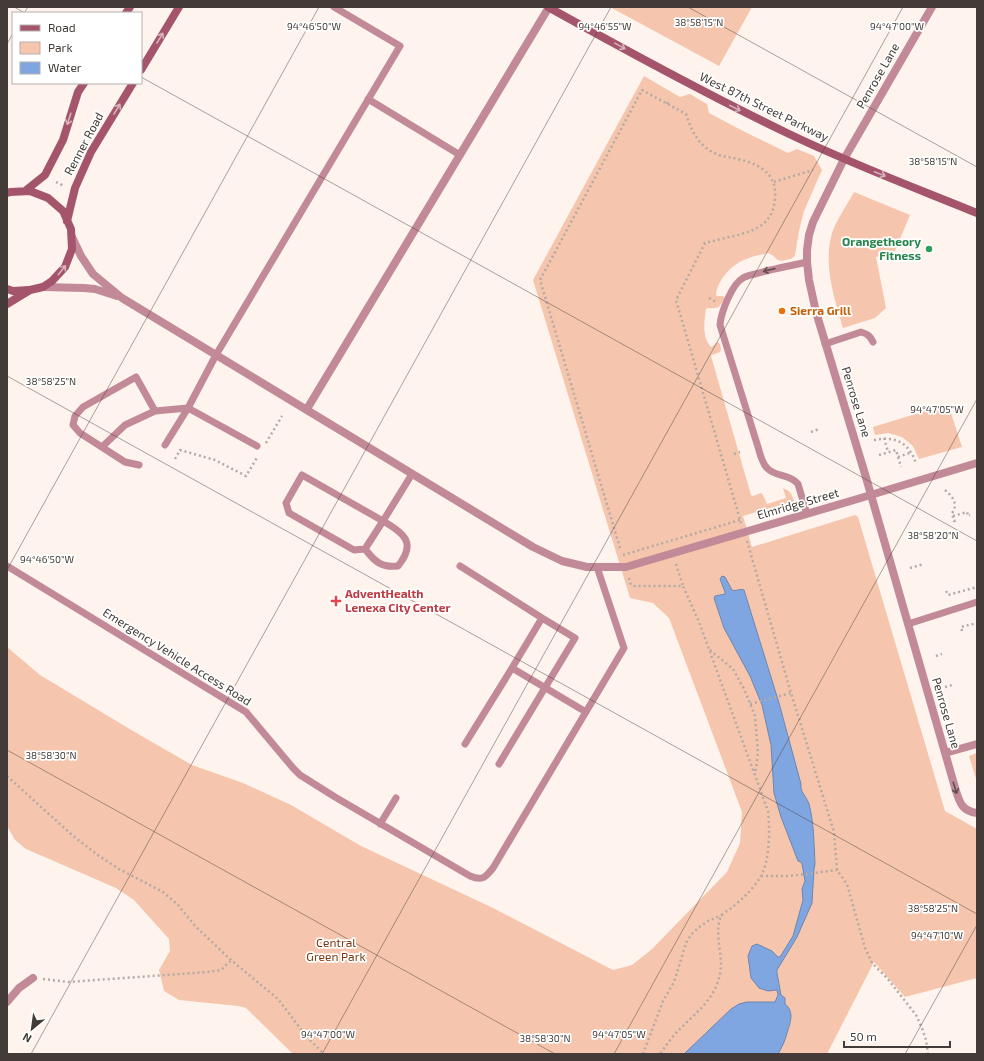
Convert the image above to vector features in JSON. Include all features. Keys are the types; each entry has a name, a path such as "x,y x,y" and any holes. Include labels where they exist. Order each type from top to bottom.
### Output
{"main road":[{"path":"142,68 179,7"},
{"name":"West 87th Street Parkway","path":"549,7 713,97 844,159 977,214"},
{"name":"Renner Road","path":"25,191 45,175 63,140 78,92 83,84"},
{"name":"Renner Road","path":"67,221 75,188 91,152 132,84"},
{"path":"7,193 30,191 48,198 63,211 71,229 72,238 72,249 65,267 52,282 43,287 30,290 13,291 7,289"},
{"path":"7,304 30,290"}],"street":[{"path":"306,409 549,7"},
{"name":"Penrose Lane","path":"932,7 844,159 813,222 809,235 807,262 809,280 816,312 871,495 959,801 965,809 977,813"},
{"path":"72,238 81,256 93,274 122,298"},
{"path":"43,287 84,288 122,298"},
{"name":"Elmridge Street","path":"122,298 533,547 562,560 587,567 626,567 977,463"},
{"path":"945,753 977,744"},
{"path":"7,1002 19,988 33,978"}],"lane":[{"path":"165,445 188,408 216,355 400,46 334,7"},
{"path":"368,99 460,155"},
{"path":"807,262 746,277 736,283 721,318 720,325 758,447 766,467 770,471 795,480 798,484 807,514"},
{"path":"826,344 861,332 867,333 871,336 873,342"},
{"path":"139,465 125,462 80,433 73,425 75,416 83,407 136,377 154,411"},
{"path":"102,447 125,425 154,411 188,408 259,448"},
{"path":"365,549 412,474"},
{"path":"302,475 397,529 404,535 408,544 406,552 398,566 389,567 377,562 365,549 354,550 288,513 286,504 302,475"},
{"name":"Emergency Vehicle Access Road","path":"7,566 246,712 292,768 300,775 380,824 470,876 478,879 485,877 493,868 586,712"},
{"path":"460,566 575,638 499,764"},
{"path":"512,668 586,712 624,648 597,567"},
{"path":"908,624 977,602"},
{"path":"466,744 542,618"},
{"path":"380,824 396,798"}],"path":[{"path":"620,548 540,280 642,90 686,114 695,136 709,149 720,155 746,161 758,166 766,171 774,182 774,206 764,223 747,233 705,243 676,300 791,693 834,832 837,870 847,884 864,948 872,963 887,978 916,1015 926,1040 928,1054"},
{"path":"667,104 669,99"},
{"path":"774,182 813,170"},
{"path":"709,298 716,302"},
{"path":"259,448 282,416"},
{"path":"811,432 819,429"},
{"path":"884,438 888,452"},
{"path":"874,440 889,438 902,443 912,452 916,463"},
{"path":"175,459 180,450 215,460 246,476 258,456"},
{"path":"879,455 896,450 901,467"},
{"path":"734,454 740,452"},
{"path":"898,457 912,452"},
{"path":"945,490 953,498 955,504 952,513 954,521 958,520"},
{"path":"953,516 967,512 968,516 970,516"},
{"path":"622,555 740,520"},
{"path":"643,1054 663,1001 674,982 686,943 691,935 698,928 722,915 745,896 761,876 766,859 770,824 768,811 755,775 676,564"},
{"path":"910,568 924,564"},
{"path":"629,578 631,585 634,586 683,586"},
{"path":"946,591 948,596 977,587"},
{"path":"962,631 961,627 977,623"},
{"path":"708,649 732,669 745,691 755,716 758,753 755,775"},
{"path":"936,656 942,654"},
{"path":"945,687 952,685"},
{"path":"750,704 791,693"},
{"path":"7,776 72,835 99,856 119,869 163,892 178,905 196,927 231,960 278,1000 306,1036 324,1054"},
{"path":"761,876 789,876 837,870"},
{"path":"660,1054 682,1026 695,1015 714,992 720,973 721,962 718,936 722,915"},
{"path":"33,978 68,982 208,972 221,970 231,960"}],"green space":[{"path":"610,7 752,7 719,66"},
{"name":"Central Green Park","path":"644,76 680,97 690,94 707,104 709,113 788,153 797,149 814,156 822,170 804,211 795,255 790,259 780,261 768,253 739,262 734,266 722,279 717,290 717,296 723,296 725,298 722,304 719,307 706,309 704,324 705,334 711,347 718,342 720,344 720,352 711,356 751,495 753,496 761,493 767,504 786,498 783,488 790,493 794,501 743,516 752,547 855,515 858,517 945,811 977,829 977,978 905,997 874,962 827,1054 293,1054 246,1008 179,1000 164,991 159,970 170,951 169,939 134,900 116,888 26,849 15,840 7,826 7,647 40,675 192,765 243,783 291,805 361,846 491,907 613,970 632,965 651,950 727,872 740,843 742,812 669,618 653,603 630,598 533,280"},
{"path":"854,192 910,215 894,253 876,257 886,308 875,318 843,328 831,281 829,257 832,233 839,217"},
{"path":"948,404 962,447 919,459 913,446 902,437 888,433 875,435 873,427"},
{"path":"977,753 977,782 969,756"}],"water":[{"path":"722,576 725,577 732,590 744,590 779,703 801,784 801,790 809,804 813,826 815,864 812,903 797,937 777,970 781,995 785,998 785,1004 790,1010 791,1014 785,1039 778,1054 684,1054 731,1009 739,1004 747,1002 775,1002 778,995 777,990 768,991 759,988 751,978 748,956 752,946 757,944 772,951 780,957 793,936 803,900 802,889 805,881 802,864 798,861 781,817 774,793 771,745 762,705 750,676 724,628 714,598 715,596 725,594 720,579"}],"place":[{"name":"Orangetheory Fitness","path":"929,249"},
{"name":"Sierra Grill","path":"782,311"},
{"name":"AdventHealth Lenexa City Center","path":"336,601"}]}
